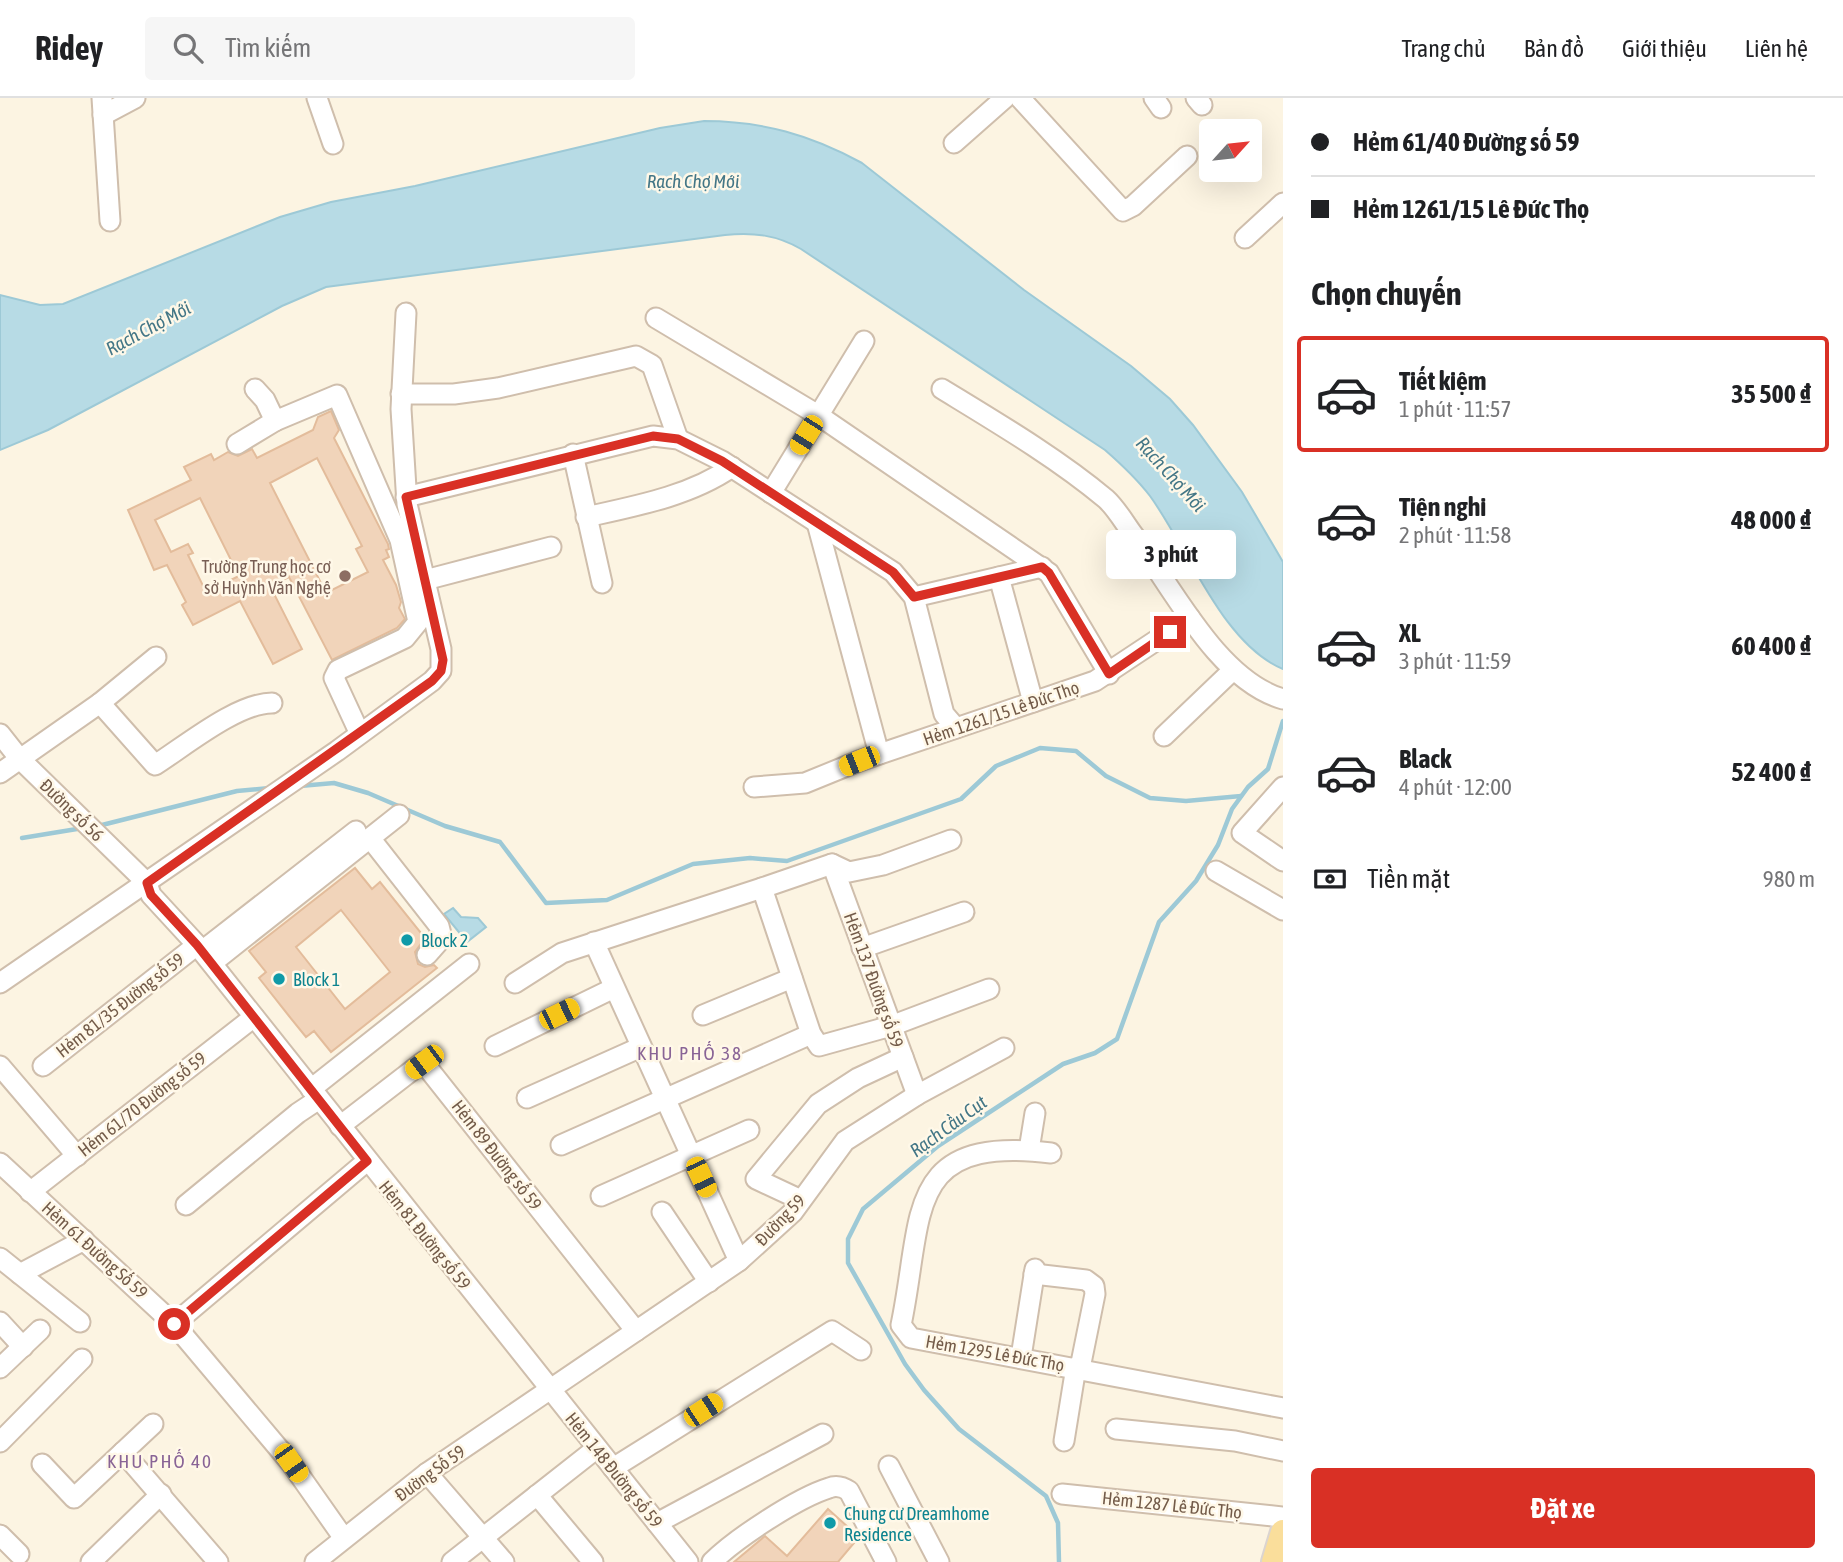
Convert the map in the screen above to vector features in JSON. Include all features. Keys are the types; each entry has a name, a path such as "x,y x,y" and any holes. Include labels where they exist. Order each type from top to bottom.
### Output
{"main road":[{"path":"1273,1562 1283,1532"}],"street":[{"path":"110,221 102,107 135,98"},
{"path":"317,98 333,144"},
{"path":"954,143 1005,98"},
{"path":"1020,98 1123,211 1133,206 1187,156"},
{"path":"1245,238 1283,203"},
{"path":"0,983 273,796 432,681 441,671 443,660 406,497 401,394 406,313"},
{"path":"656,318 818,415 1042,567 1049,573 1109,674"},
{"path":"771,492 864,341"},
{"path":"401,394 454,394 498,388 636,356 652,365 678,439"},
{"path":"255,389 265,400 275,421"},
{"path":"942,389 1002,426 1107,500 1165,577 1190,618 1233,670 1275,697"},
{"path":"237,444 275,421 337,395 400,540 418,622 405,638 338,670 334,678 359,732"},
{"path":"406,497 653,436 678,439 732,467 893,572 914,597 944,714 956,728"},
{"path":"573,454 602,583"},
{"path":"586,517 682,492 702,485 732,467"},
{"path":"817,523 880,754"},
{"path":"425,580 551,547"},
{"path":"914,597 1042,567"},
{"path":"999,577 1033,702"},
{"name":"Hẻm 1261/15 Lê Đức Thọ","path":"754,787 804,783 1109,674 1190,618"},
{"path":"0,773 100,703 156,657"},
{"path":"1164,736 1233,670"},
{"path":"100,703 155,765 207,731 259,703 272,703"},
{"name":"Đường số 56","path":"0,734 19,758 147,883"},
{"path":"1283,787 1242,833 1283,862"},
{"name":"Hẻm 81/35 Đường số 59","path":"43,1066 204,953 363,835 399,815"},
{"path":"363,835 439,926 442,938 427,955"},
{"path":"515,983 562,953 594,942 679,917 832,864 849,872 872,867 951,840"},
{"name":"Hẻm 137 Đường số 59","path":"832,864 917,1095"},
{"path":"1216,870 1283,910"},
{"name":"Hẻm 81 Đường số 59","path":"147,883 151,895 204,953 549,1390"},
{"path":"762,888 810,1034 819,1046 891,1026 989,989"},
{"path":"862,947 964,912"},
{"path":"594,942 739,1261"},
{"path":"186,1205 298,1113 315,1094 469,964"},
{"path":"704,1015 792,978"},
{"path":"495,1046 614,988"},
{"name":"Hẻm 61/70 Đường số 59","path":"30,1192 254,1017"},
{"path":"561,1145 810,1034"},
{"path":"527,1098 641,1047"},
{"name":"Đường 59","path":"549,1390 739,1261 801,1200 845,1141 917,1095 1004,1048"},
{"path":"801,1200 756,1178 818,1104 858,1078 903,1058"},
{"name":"Hẻm 89 Đường số 59","path":"340,1126 424,1062 636,1331"},
{"path":"0,1066 76,1156"},
{"path":"1029,1150 1035,1113"},
{"path":"601,1196 749,1130"},
{"name":"Hẻm 1295 Lê Đức Thọ","path":"1051,1153 1010,1148 966,1155 938,1174 922,1203 901,1325 911,1338 1078,1367 1283,1408"},
{"path":"174,1324 367,1161"},
{"name":"Hẻm 61 Đường Số 59","path":"1,1165 174,1324 291,1463 343,1537"},
{"path":"662,1212 709,1282"},
{"path":"20,1274 84,1240"},
{"path":"0,1258 80,1322"},
{"path":"1021,1357 1035,1271 1086,1280 1094,1286 1095,1294 1065,1441"},
{"path":"0,1322 23,1347"},
{"path":"0,1368 40,1330"},
{"path":"614,1468 832,1331 861,1350"},
{"path":"0,1441 82,1359"},
{"name":"Hẻm 148 Đường số 59","path":"549,1390 683,1556"},
{"name":"Đường Số 59","path":"315,1562 343,1537 427,1473 549,1390"},
{"path":"42,1464 74,1498 153,1424"},
{"path":"1116,1429 1235,1441 1283,1451"},
{"path":"657,1524 823,1434"},
{"path":"452,1562 597,1448"},
{"path":"123,1452 218,1562"},
{"path":"889,1466 939,1562"},
{"path":"427,1473 504,1562"},
{"path":"712,1562 724,1550 784,1511 830,1487 842,1487 849,1491 886,1562"},
{"path":"91,1562 161,1494"},
{"name":"Hẻm 1287 Lê Đức Thọ","path":"1062,1494 1283,1517"},
{"path":"537,1495 593,1562"},
{"path":"0,1535 19,1554"}],"water":[{"name":"Rạch Chợ Mới","path":"704,121 766,127 805,137 862,163 1024,290 1131,366 1170,399 1193,425 1242,492 1283,562 1283,669 1261,657 1224,617 1150,496 1105,450 801,249 783,240 764,236 725,235 326,287 282,306 48,430 0,450 0,295 40,305 63,304 280,217 331,202 415,186 660,128"},
{"path":"453,908 461,917 478,918 486,927 467,942 444,914"}],"building":[{"path":"331,411 339,430 334,438 388,544 389,549 386,550 389,557 383,560 396,585 401,602 399,608 405,619 397,628 332,660 289,577 270,586 302,649 273,664 240,601 193,625 182,605 186,602 167,565 154,570 128,510 191,480 184,467 211,454 214,460 228,452 238,456 252,449 257,458 313,430 318,417","holes":["317,458 362,546 356,549 368,572 326,593 270,483","200,498 239,576 206,592 188,555 193,553 188,544 171,552 155,520"]},
{"path":"355,868 372,889 380,882 425,938 415,952 418,964 425,967 434,965 437,968 331,1052 314,1031 306,1037 259,978 266,972 249,951","holes":["341,910 390,972 345,1009 296,947"]},
{"name":"Chung cư Dreamhome Residence","path":"828,1509 859,1537 838,1562 734,1562 765,1536 787,1556"}],"waterway":[{"name":"Rạch Cầu Cụt","path":"1059,1562 1058,1523 1046,1496 959,1429 924,1390 905,1364 848,1263 848,1239 863,1209 938,1146 1063,1064 1095,1053 1117,1039 1159,922 1196,881 1218,845 1232,809 1248,787 1268,769 1283,721"},
{"path":"300,786 334,783 368,793 445,826 500,842 546,903 607,900 693,864 750,858 787,861 961,799 996,766 1040,748 1076,751 1106,776 1150,798 1186,801 1241,796"},
{"path":"98,826 237,791 270,788"},
{"path":"22,838 83,828"}],"place":[{"name":"Trường Trung học cơ sở Huỳnh Văn Nghệ","path":"345,576"},
{"name":"Block 2","path":"407,940"},
{"name":"Block 1","path":"279,979"},
{"name":"Chung cư Dreamhome Residence","path":"830,1523"}],"district":[{"name":"KHU PHỐ 38","path":"690,1053"},
{"name":"KHU PHỐ 40","path":"160,1461"}],"route":[{"path":"174,1324 367,1161 197,945 151,895 147,883 337,751 359,732 432,681 441,671 443,660 406,497 653,436 678,439 722,461 893,572 914,597 1042,567 1049,573 1109,674 1170,632"}]}
